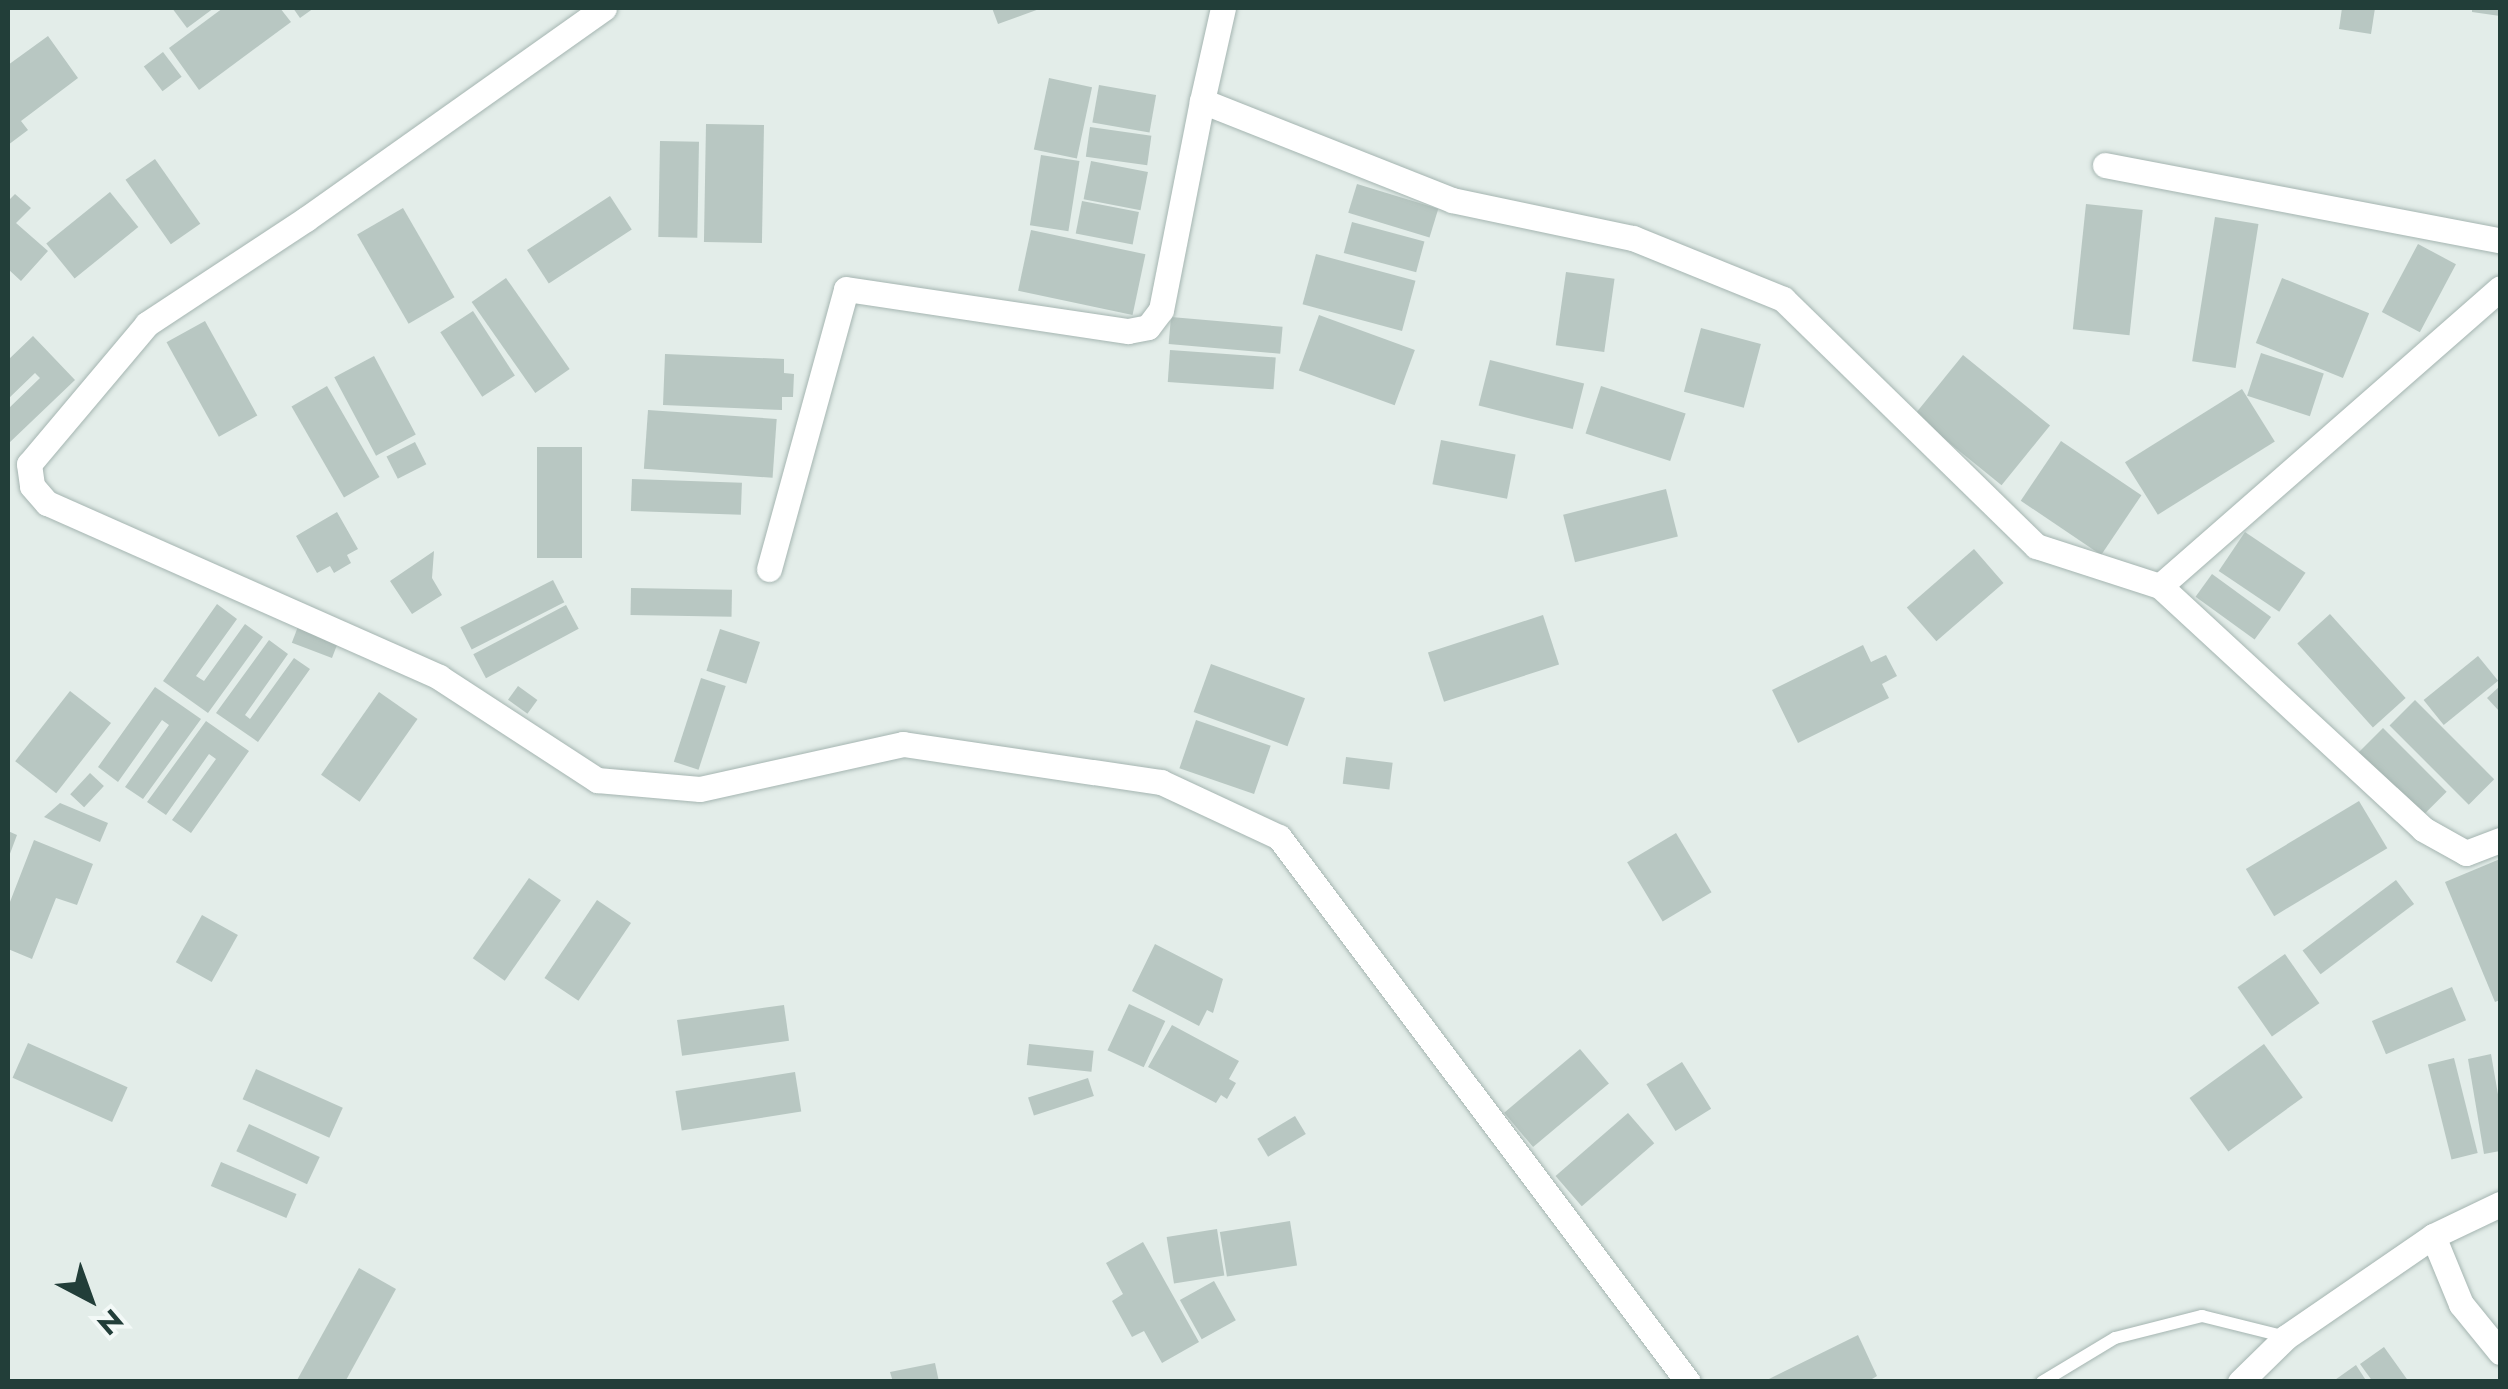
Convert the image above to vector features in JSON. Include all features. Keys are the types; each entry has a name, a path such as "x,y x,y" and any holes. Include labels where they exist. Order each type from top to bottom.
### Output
{"street":[{"path":"604,8 306,219 147,324 29,464 32,486 47,503 440,678 597,780 700,789 903,744 1161,782 1279,836 1688,1382"},
{"path":"769,568 846,289 1128,331 1148,327 1161,310 1223,8"},
{"path":"1202,101 1452,200 1633,238 1783,299 2036,546 2160,586 2424,829 2466,853 2500,840"},
{"path":"2104,165 2500,240"},
{"path":"2160,586 2500,288"},
{"path":"2240,1382 2286,1337 2432,1236 2500,1204"},
{"path":"2432,1236 2461,1304 2500,1352"}],"lane":[{"path":"2042,1382 2115,1338 2202,1316 2286,1337"}],"building":[{"path":"172,8 214,8 187,28"},
{"path":"223,8 280,8 291,22 199,90 169,48"},
{"path":"293,8 314,8 300,18"},
{"path":"992,8 1042,8 998,24"},
{"path":"2342,8 2375,8 2371,34 2339,29"},
{"path":"2472,8 2500,8 2500,16 2472,12"},
{"path":"48,36 78,78 21,121 28,130 8,145 8,65"},
{"path":"163,52 182,77 162,91 144,66"},
{"path":"1049,78 1092,87 1077,159 1034,149"},
{"path":"1099,85 1156,95 1150,132 1092,122"},
{"path":"706,124 764,125 762,243 704,242"},
{"path":"1090,127 1151,136 1147,165 1086,157"},
{"path":"660,141 699,142 697,238 658,237"},
{"path":"1041,155 1080,161 1068,231 1030,225"},
{"path":"155,159 200,224 171,244 126,180"},
{"path":"1091,161 1148,172 1140,210 1084,199"},
{"path":"1357,184 1438,209 1430,238 1348,213"},
{"path":"110,192 138,227 75,279 46,244"},
{"path":"15,194 31,208 16,223 48,251 21,281 8,269 8,201"},
{"path":"610,196 632,230 549,283 527,250"},
{"path":"1082,201 1139,212 1133,244 1076,233"},
{"path":"2086,204 2143,210 2130,335 2073,329"},
{"path":"403,208 454,297 409,324 357,234"},
{"path":"2215,217 2258,224 2236,368 2192,361"},
{"path":"1352,222 1424,241 1416,272 1344,253"},
{"path":"1031,230 1145,254 1133,315 1018,291"},
{"path":"2418,244 2456,264 2420,332 2382,312"},
{"path":"1316,254 1415,281 1402,331 1303,304"},
{"path":"1566,272 1615,279 1604,352 1556,345"},
{"path":"506,278 570,369 535,393 472,302"},
{"path":"2282,278 2369,313 2343,378 2256,343"},
{"path":"473,311 515,376 482,397 440,332"},
{"path":"1319,315 1415,350 1395,405 1299,370"},
{"path":"1171,317 1283,327 1280,354 1169,344"},
{"path":"205,321 257,415 219,437 167,342"},
{"path":"1701,328 1761,344 1744,408 1684,392"},
{"path":"33,336 75,380 8,444 8,409 40,378 35,373 8,399 8,360"},
{"path":"1170,350 1276,357 1274,389 1168,382"},
{"path":"2261,353 2324,373 2310,416 2247,396"},
{"path":"665,354 784,359 784,373 794,374 793,397 782,397 782,410 663,405"},
{"path":"1963,355 2050,425 2002,485 1915,415"},
{"path":"374,356 416,435 376,456 334,377"},
{"path":"1490,360 1584,383 1573,429 1479,406"},
{"path":"327,386 380,477 344,497 291,406"},
{"path":"1601,386 1686,414 1670,461 1586,434"},
{"path":"2242,389 2275,442 2158,515 2125,462"},
{"path":"648,410 777,419 773,478 644,469"},
{"path":"1441,440 1516,455 1507,499 1432,484"},
{"path":"2061,441 2141,495 2101,555 2021,501"},
{"path":"415,442 426,464 398,479 386,457"},
{"path":"537,447 582,447 582,558 537,558"},
{"path":"632,479 742,483 741,515 631,511"},
{"path":"1666,489 1678,537 1575,562 1563,515"},
{"path":"337,512 358,549 347,555 351,563 334,573 330,566 317,573 296,536"},
{"path":"2245,532 2306,573 2279,612 2219,571"},
{"path":"1974,549 2004,583 1936,641 1907,607"},
{"path":"434,551 432,578 442,595 412,614 390,581"},
{"path":"2212,574 2271,617 2255,640 2196,597"},
{"path":"553,580 564,602 472,649 460,627"},
{"path":"631,588 732,590 732,617 631,615"},
{"path":"217,604 237,619 196,676 204,681 245,624 263,637 208,713 163,681"},
{"path":"566,605 579,629 486,678 473,654"},
{"path":"2330,614 2406,698 2373,727 2297,643"},
{"path":"1543,615 1559,664 1444,702 1428,652"},
{"path":"299,624 339,639 332,658 292,643"},
{"path":"720,629 760,642 746,684 706,671"},
{"path":"269,640 288,654 245,715 250,719 294,658 310,669 258,742 216,713"},
{"path":"1863,645 1871,662 1886,655 1897,676 1882,684 1889,698 1798,743 1772,690"},
{"path":"2478,656 2498,681 2444,725 2424,700"},
{"path":"1211,664 1305,698 1288,746 1194,712"},
{"path":"701,678 726,686 699,770 674,762"},
{"path":"518,686 537,700 527,714 508,700"},
{"path":"2500,686 2500,712 2487,698"},
{"path":"155,687 201,719 143,799 125,787 169,725 162,720 118,782 98,767"},
{"path":"70,691 111,723 56,793 15,761"},
{"path":"379,692 418,719 360,802 321,775"},
{"path":"2415,700 2494,779 2469,805 2390,725"},
{"path":"1196,720 1271,746 1254,794 1179,768"},
{"path":"206,721 249,751 191,833 172,820 216,759 209,754 166,815 147,802"},
{"path":"2383,728 2447,792 2422,816 2358,753"},
{"path":"1346,757 1393,763 1389,790 1343,784"},
{"path":"90,773 104,786 84,807 70,794"},
{"path":"2359,801 2387,848 2274,916 2246,869"},
{"path":"60,803 108,823 100,842 44,817"},
{"path":"8,831 17,835 8,859"},
{"path":"1676,833 1712,892 1663,922 1627,862"},
{"path":"34,840 93,864 77,905 56,898 32,959 8,949 8,907"},
{"path":"2500,859 2500,1000 2495,1002 2445,882"},
{"path":"529,878 561,900 505,981 473,958"},
{"path":"2396,880 2414,904 2321,974 2303,950"},
{"path":"597,900 631,923 578,1001 544,978"},
{"path":"202,915 238,935 212,982 176,962"},
{"path":"1155,944 1223,979 1213,1013 1207,1010 1199,1026 1132,991"},
{"path":"2285,954 2319,1003 2272,1036 2237,987"},
{"path":"2452,987 2466,1020 2386,1054 2372,1021"},
{"path":"1129,1004 1165,1021 1144,1067 1107,1050"},
{"path":"784,1005 789,1041 682,1056 677,1020"},
{"path":"1172,1025 1239,1061 1229,1079 1236,1083 1227,1099 1221,1095 1216,1103 1148,1067"},
{"path":"28,1043 128,1087 112,1122 13,1078"},
{"path":"1029,1044 1094,1051 1091,1072 1027,1065"},
{"path":"2264,1044 2303,1097 2228,1151 2190,1098"},
{"path":"1580,1049 1609,1083 1533,1147 1504,1113"},
{"path":"2491,1054 2500,1106 2500,1151 2484,1154 2468,1059"},
{"path":"2454,1058 2478,1153 2452,1160 2428,1065"},
{"path":"1682,1062 1711,1109 1676,1131 1646,1084"},
{"path":"256,1069 343,1108 329,1138 243,1099"},
{"path":"795,1072 801,1112 682,1130 675,1091"},
{"path":"1088,1078 1094,1096 1034,1116 1028,1097"},
{"path":"1628,1113 1654,1143 1582,1206 1556,1176"},
{"path":"1295,1116 1306,1134 1268,1157 1257,1139"},
{"path":"249,1124 320,1157 307,1184 236,1151"},
{"path":"221,1162 296,1194 286,1218 211,1186"},
{"path":"1290,1221 1297,1265 1227,1277 1220,1232"},
{"path":"1217,1229 1224,1275 1174,1283 1167,1237"},
{"path":"1143,1242 1199,1342 1162,1363 1144,1331 1132,1337 1112,1301 1123,1294 1106,1263"},
{"path":"359,1268 396,1289 345,1382 296,1382"},
{"path":"1214,1281 1236,1320 1202,1339 1180,1300"},
{"path":"1858,1335 1877,1376 1867,1382 1763,1382"},
{"path":"2384,1347 2409,1382 2373,1382 2360,1364"},
{"path":"935,1363 939,1382 893,1382 890,1372"},
{"path":"2356,1365 2367,1382 2332,1382"}]}
